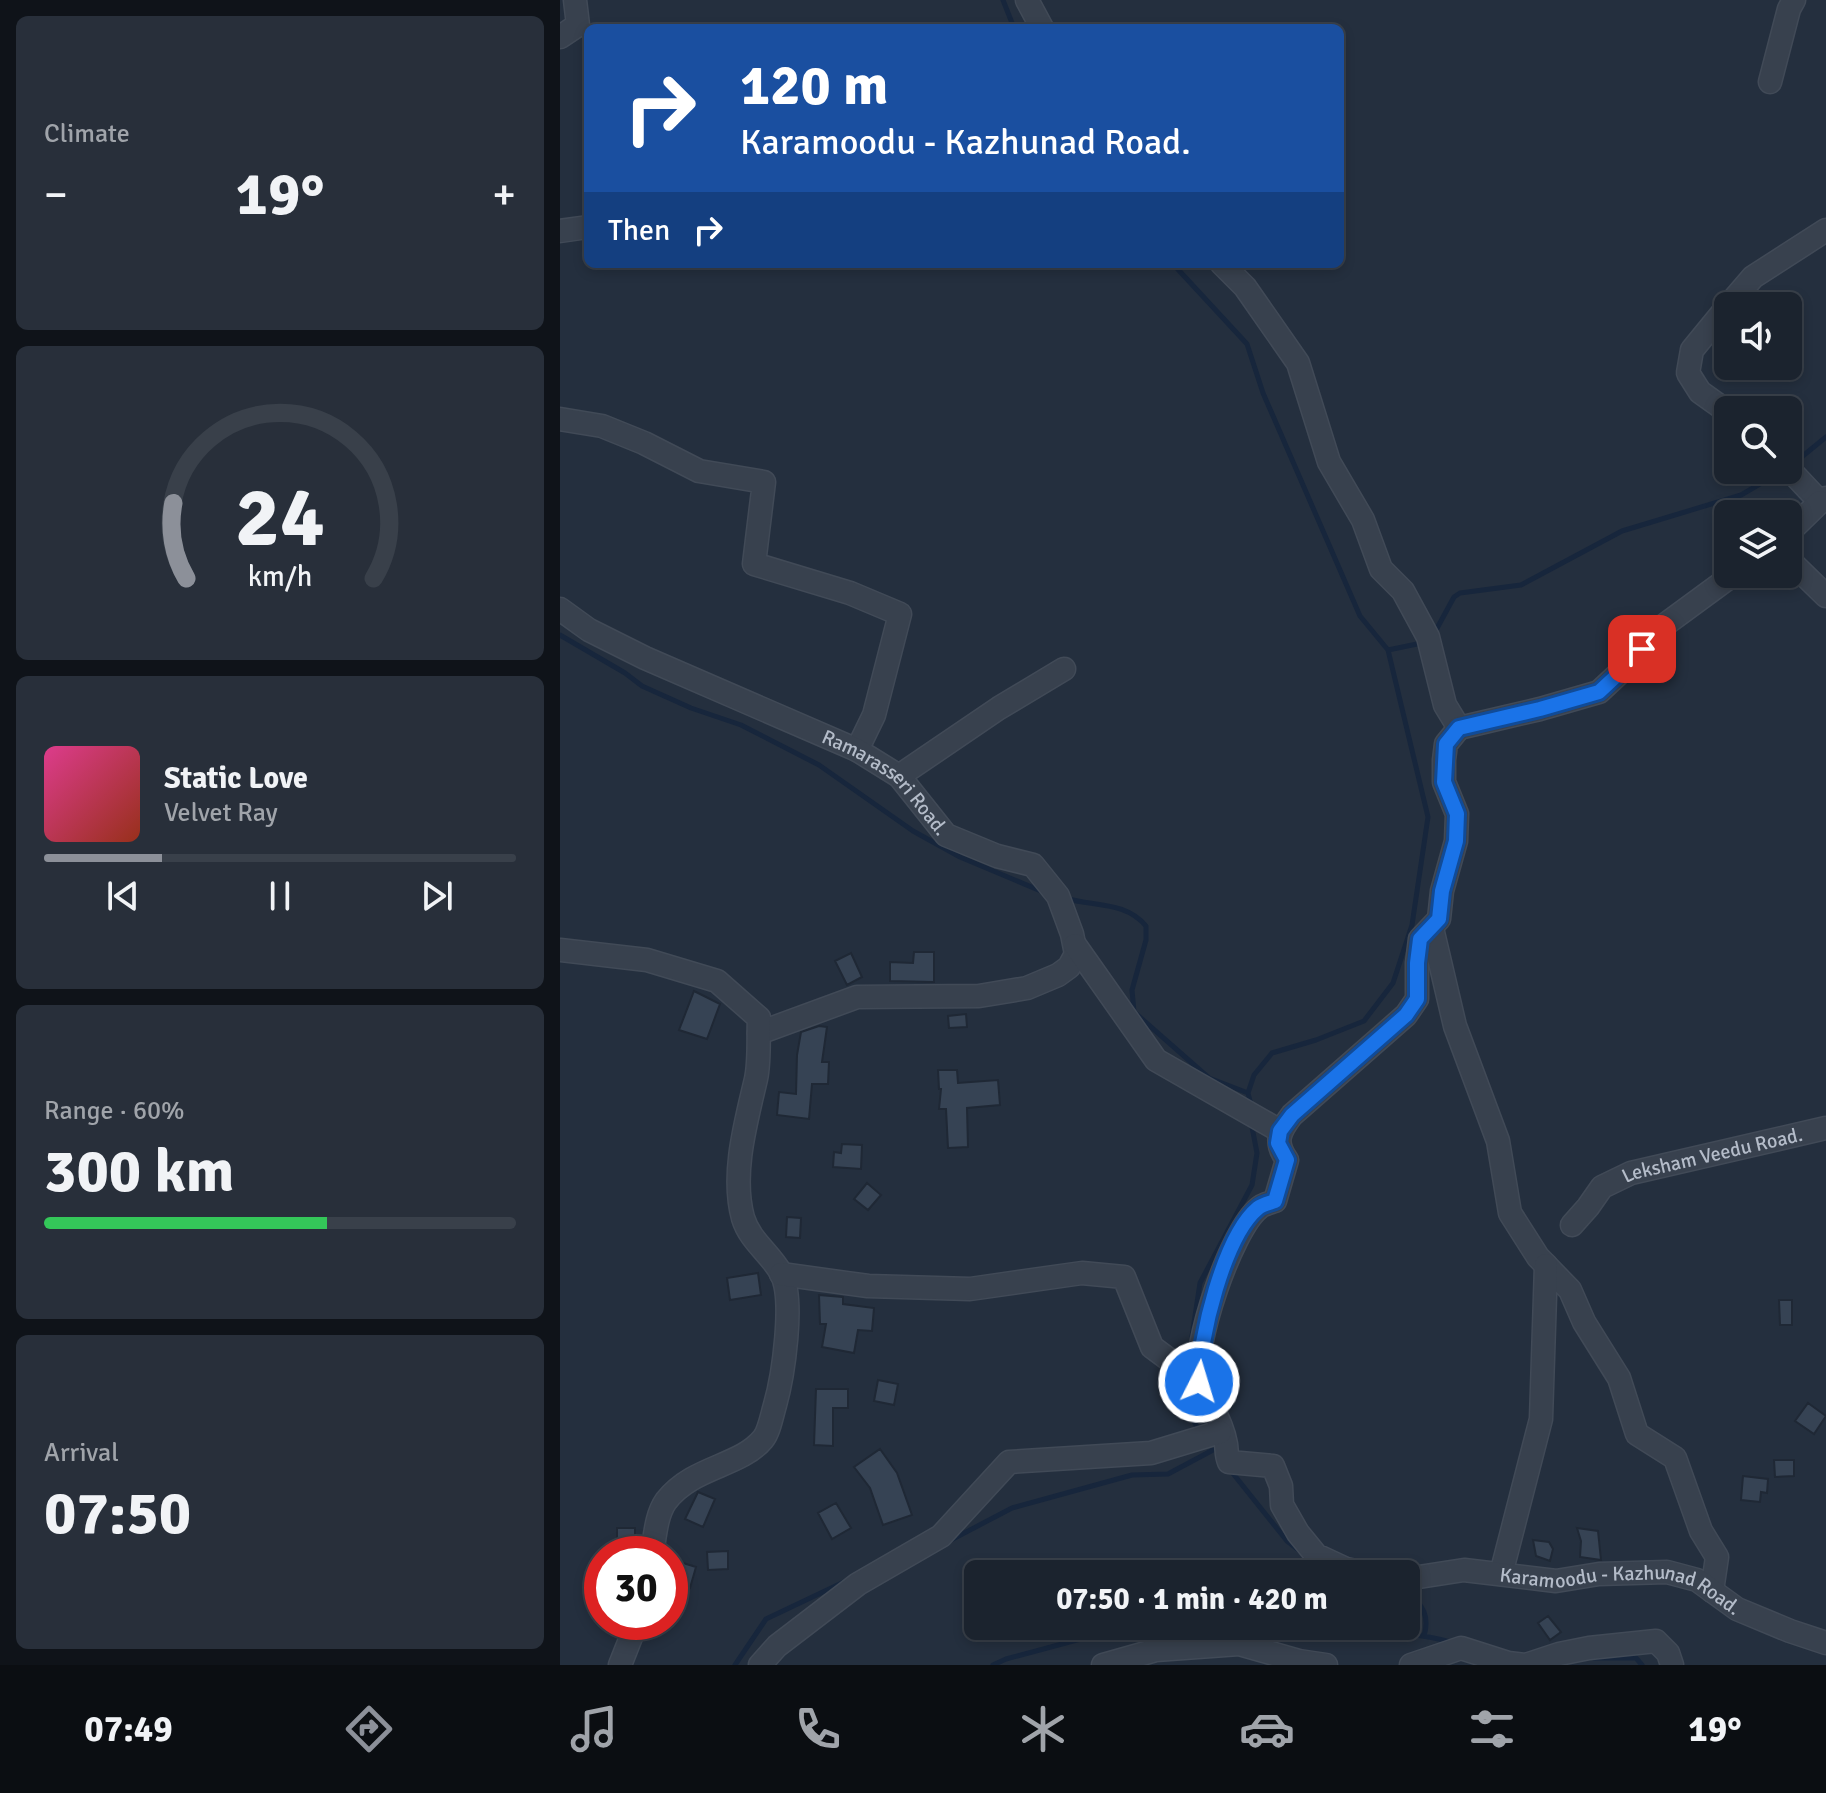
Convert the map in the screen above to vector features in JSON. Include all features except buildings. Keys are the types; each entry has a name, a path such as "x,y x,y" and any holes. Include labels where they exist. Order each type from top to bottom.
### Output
{"street":[{"path":"560,37 578,25 575,0"},
{"path":"1027,0 1040,24"},
{"path":"1770,82 1794,0"},
{"path":"560,231 584,228"},
{"path":"1740,292 1753,277 1826,230"},
{"path":"1226,268 1245,287 1300,366 1329,462 1363,520 1381,569 1403,591 1430,641 1445,705 1459,728"},
{"path":"1714,323 1692,350 1688,373 1700,392 1714,402"},
{"path":"560,419 602,426 699,471 764,482 754,564 850,593 900,614 874,715 857,750"},
{"path":"1802,481 1823,500 1802,520"},
{"path":"1802,573 1826,596"},
{"path":"1199,1382 1199,1357 1219,1275 1239,1236 1260,1206 1275,1201 1286,1171 1287,1160 1278,1143 1280,1131 1292,1115 1406,1015 1417,999 1420,939 1439,919 1442,891 1456,841 1457,814 1444,782 1446,744 1459,728 1599,692 1628,665 1655,632 1715,588"},
{"name":"Ramarasseri Road.","path":"560,609 589,630 645,658 857,750 899,776 946,835 1037,868 1054,889 1075,945 1156,1060 1280,1131"},
{"path":"899,776 987,716 1064,669"},
{"path":"1432,928 1455,1026 1498,1141 1510,1213 1538,1257 1570,1290 1584,1322 1619,1378 1637,1434 1675,1458 1701,1531 1717,1557 1712,1591"},
{"path":"759,1033 857,997 979,996 1027,988 1065,972 1073,960 1075,945"},
{"path":"560,950 647,960 717,981 759,1018 756,1076 741,1150 740,1191 743,1218 756,1244 781,1274 788,1322 776,1401 764,1438 741,1456 688,1480 665,1503 656,1536"},
{"name":"Leksham Veedu Road.","path":"1572,1225 1602,1187 1631,1173 1826,1128"},
{"path":"1501,1574 1541,1419 1546,1265"},
{"path":"781,1274 868,1286 970,1289 1082,1273 1124,1277 1152,1347 1199,1382 1211,1405 1226,1444 1225,1452 1232,1464 1273,1466 1281,1486 1282,1505 1298,1533 1316,1555 1327,1560"},
{"path":"760,1665 777,1646 858,1584 941,1536 1009,1462 1151,1453 1220,1432"},
{"name":"Karamoodu - Kazhunad Road.","path":"1420,1577 1464,1570 1556,1581 1599,1574 1667,1572 1697,1580 1728,1604 1751,1615 1826,1643"},
{"path":"620,1665 630,1640"},
{"path":"1411,1665 1461,1648 1508,1663 1526,1665 1589,1648 1656,1641 1668,1653 1672,1665"},
{"path":"1103,1665 1156,1650 1239,1644 1299,1661 1326,1665"}],"waterway":[{"path":"1003,0 1012,24"},
{"path":"1177,268 1247,344 1263,393 1360,616 1388,650 1428,817 1412,925 1393,983 1364,1021 1272,1053 1254,1075 1248,1093 1251,1105"},
{"path":"1802,457 1826,437"},
{"path":"1435,632 1454,597 1460,593 1521,585 1622,531 1741,495 1760,484"},
{"path":"560,635 642,686 691,708 741,725 819,765 913,831 960,857 1048,894"},
{"path":"1388,650 1422,643"},
{"path":"1065,898 1129,912 1146,926 1146,940 1132,990 1134,1012 1209,1078 1248,1093"},
{"path":"1192,1336 1200,1283 1252,1185 1257,1153 1252,1127"},
{"path":"1186,1381 1185,1406 1200,1432"},
{"path":"949,1541 1012,1508 1132,1475 1168,1474 1213,1450"},
{"path":"1231,1471 1287,1541 1300,1551"},
{"path":"735,1665 766,1619 846,1581"},
{"path":"1420,1606 1426,1623 1424,1636"},
{"path":"1420,1636 1454,1643"},
{"path":"993,1665 1077,1640"},
{"path":"1594,1658 1636,1658 1642,1665"}],"route":[{"path":"1199,1382 1199,1357 1219,1275 1239,1236 1260,1206 1275,1201 1286,1171 1287,1160 1278,1143 1280,1131 1292,1115 1332,1078 1406,1015 1417,999 1420,939 1439,919 1442,891 1456,841 1457,814 1444,782 1446,744 1459,728 1599,692 1642,649"}]}
